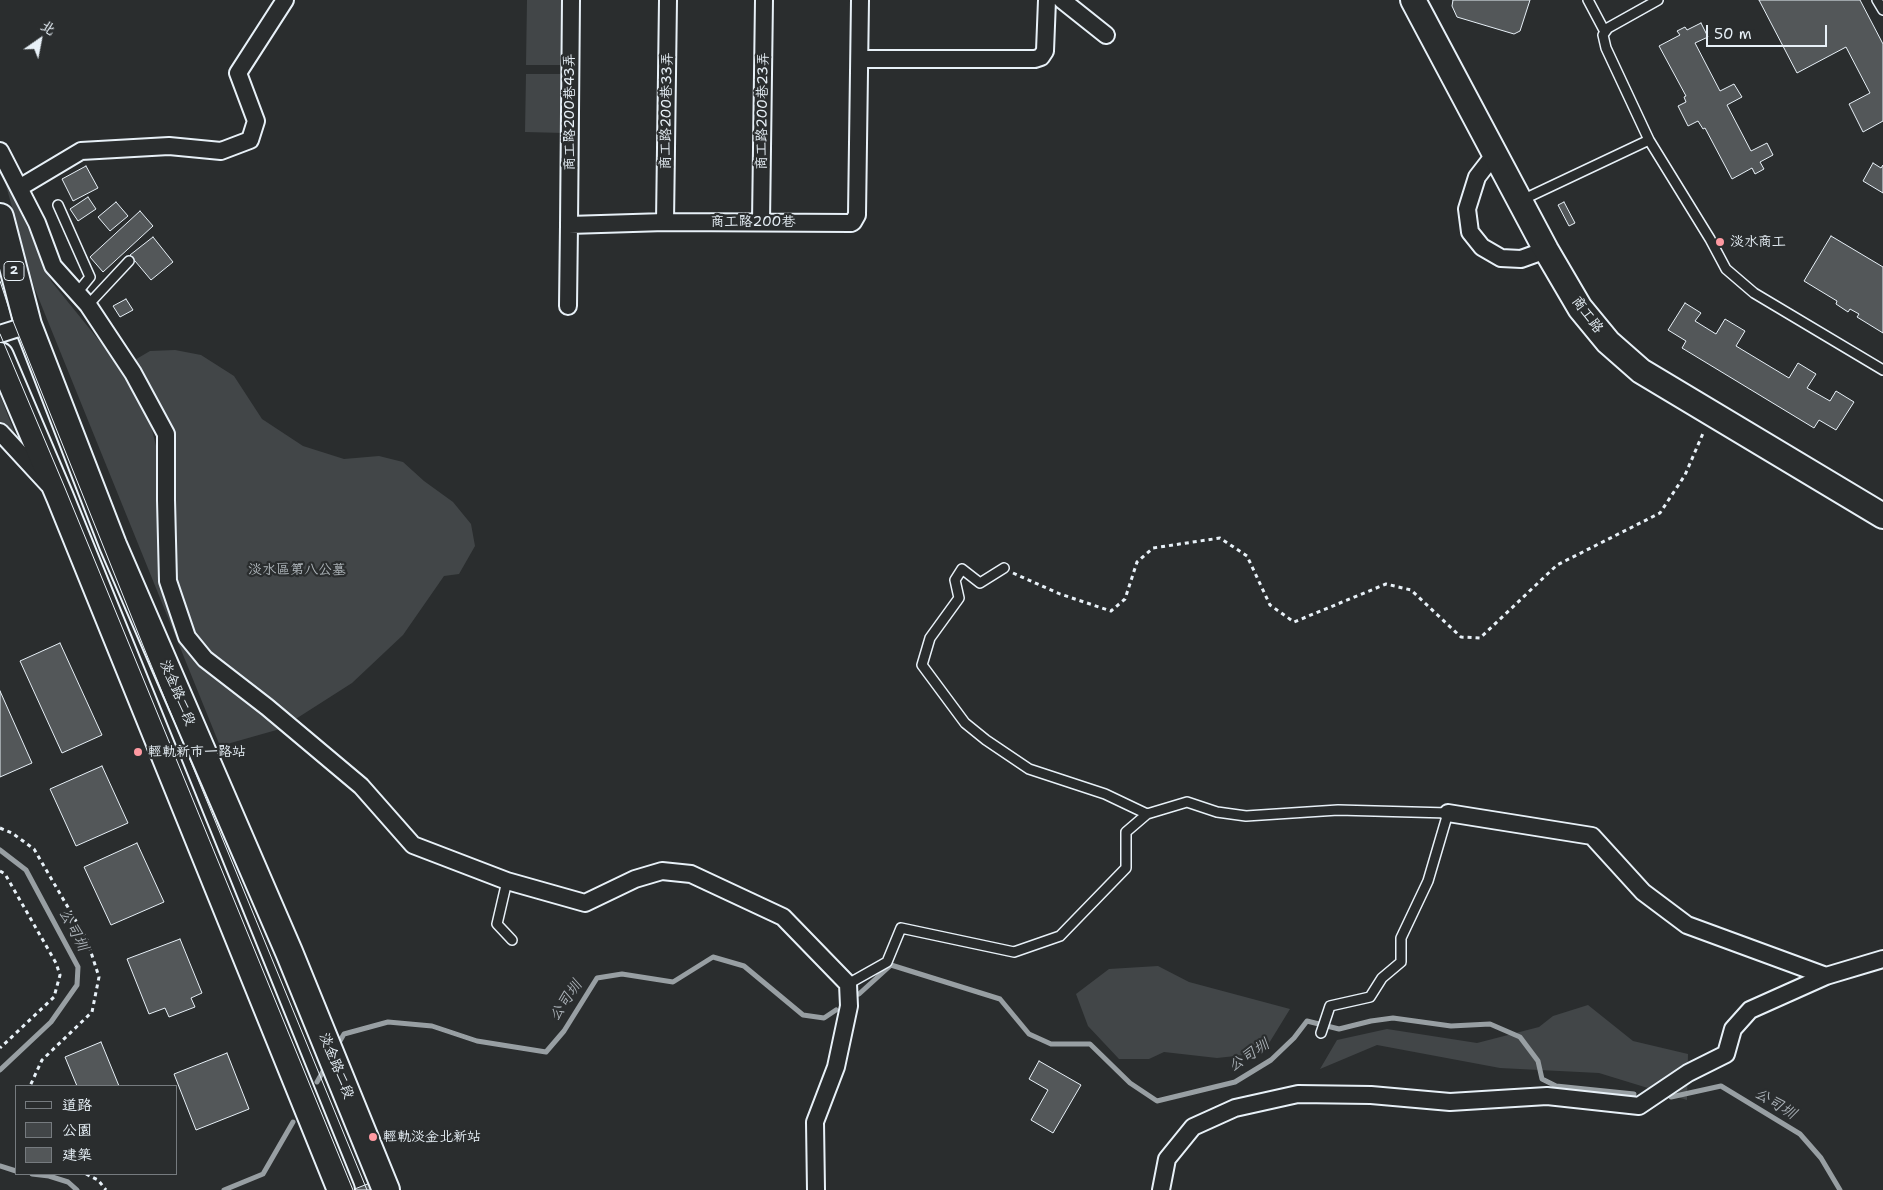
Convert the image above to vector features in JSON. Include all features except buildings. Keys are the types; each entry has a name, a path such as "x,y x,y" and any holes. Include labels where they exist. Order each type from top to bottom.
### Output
{"main road":[{"name":"淡金路二段","path":"0,217 28,324 113,546 289,952 386,1190"},
{"path":"0,356 60,497 341,1190"}],"street":[{"path":"19,188 81,151 169,146 221,151 250,140 256,122 238,73 285,0"},
{"name":"商工路200巷43弄","path":"569,225 571,0"},
{"name":"商工路200巷33弄","path":"665,222 668,0"},
{"name":"商工路200巷23弄","path":"762,222 764,0"},
{"name":"商工路200巷","path":"569,225 665,222 851,223 856,218 860,0"},
{"path":"860,59 1035,59 1041,57 1045,51 1047,0"},
{"path":"1062,0 1106,35"},
{"name":"商工路","path":"1413,0 1546,250 1580,308 1608,342 1641,370 1883,516"},
{"path":"0,150 37,223 53,266 88,306 133,373 166,434 168,581 187,637 205,659 267,707 361,786 413,845 507,882 585,903 635,879 662,871 691,874 783,917 848,984 849,1006 836,1067 815,1122 816,1190"},
{"path":"1494,155 1477,177 1467,208 1470,232 1482,247 1500,258 1521,259 1546,250"},
{"path":"568,306 569,225"},
{"path":"0,334 28,324"},
{"path":"0,432 60,497"},
{"path":"1448,812 1592,836 1644,892 1687,925 1826,976"},
{"path":"1160,1190 1167,1159 1193,1126 1235,1108 1298,1094 1371,1095 1450,1102 1547,1096 1639,1106 1688,1073 1726,1054 1733,1029 1750,1010 1826,976 1883,959"}],"lane":[{"path":"1588,0 1606,32"},
{"path":"1658,0 1608,28 1603,35 1606,48 1650,140 1726,268 1754,293 1883,370"},
{"path":"1878,0 1883,10"},
{"path":"1519,201 1650,140"},
{"path":"58,206 90,277 77,293"},
{"path":"88,306 130,261"},
{"path":"1004,568 980,583 962,570 956,580 959,598 930,638 922,665 965,723 986,740 1029,769 1104,794 1147,814"},
{"path":"848,984 887,962 900,928 1014,952 1060,936 1126,868 1126,832 1147,814 1187,802 1217,812 1246,816 1338,810 1448,812 1428,881 1401,938 1401,962 1382,978 1370,997 1330,1006 1321,1033"},
{"path":"507,882 498,924 512,940"}],"path":[{"path":"1004,568 1060,594 1111,611 1125,599 1137,562 1153,548 1220,538 1248,556 1270,605 1294,622 1386,584 1411,590 1461,637 1480,638 1557,565 1660,513 1685,475 1712,414"},
{"path":"0,828 12,833 34,849 87,940 100,976 92,1012 42,1060 30,1085"},
{"path":"0,871 5,874 10,882 56,963 60,975 54,997 0,1048"},
{"path":"88,1175 98,1180 106,1190"}],"green space":[{"path":"527,0 565,0 565,65 526,65"},
{"path":"526,74 564,74 564,133 525,132"},
{"name":"淡水區第八公墓","path":"4,178 13,194 51,281 110,354 150,422 158,454 162,581 202,665 275,725 192,634 174,580 172,432 133,361 150,351 175,350 201,355 234,376 262,419 303,446 344,459 379,456 403,462 424,481 453,502 471,524 475,546 459,574 444,576 403,635 352,683 280,729 220,746 34,287"},
{"path":"0,395 17,439 0,422"},
{"path":"1158,966 1189,982 1290,1009 1263,1053 1217,1058 1164,1052 1149,1059 1119,1059 1088,1026 1076,994 1109,969"},
{"path":"1588,1005 1633,1041 1688,1054 1687,1100 1599,1073 1500,1068 1377,1045 1320,1069 1337,1040 1387,1029 1477,1043 1539,1027 1553,1016"}],"waterway":[{"name":"公司圳","path":"0,850 26,870 78,967 77,985 51,1022 0,1070"},
{"name":"公司圳","path":"337,1046 344,1034 388,1022 432,1026 477,1041 546,1052 564,1031 597,978 622,974 673,982 713,957 744,966 803,1015 824,1018 836,1010"},
{"name":"公司圳","path":"859,994 891,965 1000,999 1029,1034 1051,1044 1090,1044 1130,1083 1157,1101 1235,1082 1271,1060 1294,1038 1307,1021 1339,1029 1393,1018 1451,1026 1490,1024 1520,1037 1538,1061 1542,1079 1556,1086 1634,1094"},
{"name":"公司圳","path":"317,1082 326,1066"},
{"name":"公司圳","path":"1671,1097 1721,1086 1800,1134 1821,1158 1840,1190"},
{"name":"公司圳","path":"224,1190 263,1174 293,1122"},
{"name":"公司圳","path":"0,1166 15,1171"},
{"name":"公司圳","path":"40,1175 68,1182 77,1190"}],"tram line":[{"path":"0,281 13,321 144,648 367,1190"},
{"path":"0,334 353,1190"}],"place":[{"name":"淡水商工","path":"1720,242"},
{"name":"輕軌新市一路站","path":"138,752"},
{"name":"輕軌淡金北新站","path":"373,1137"}]}
